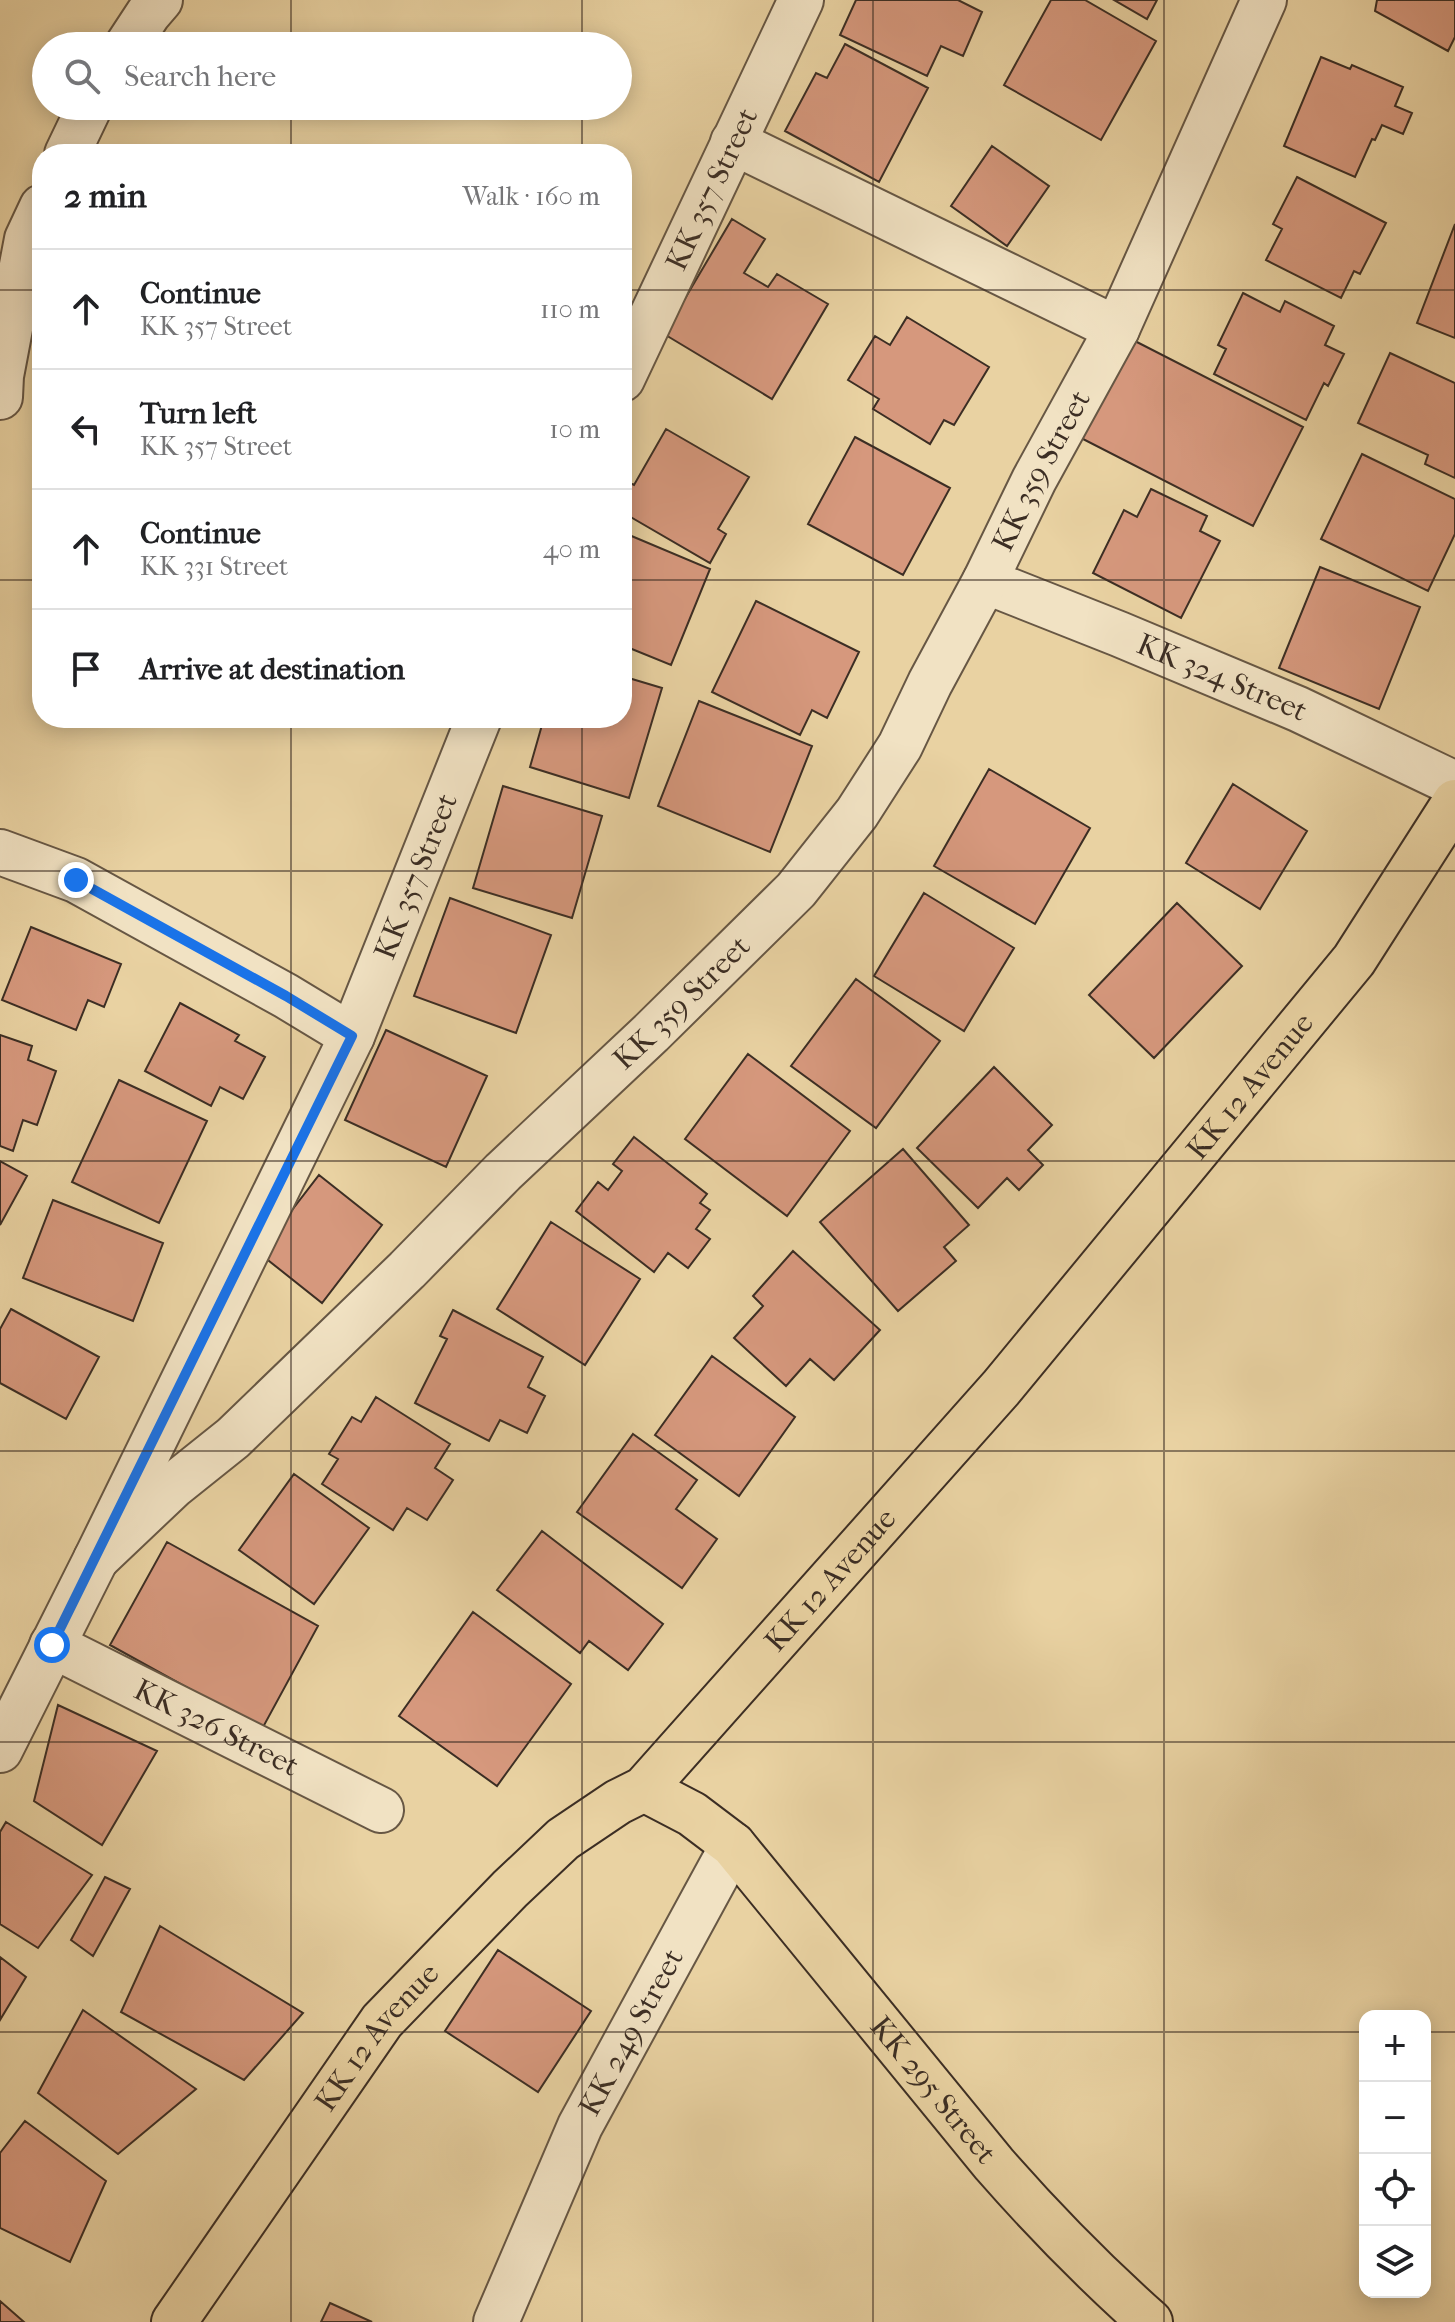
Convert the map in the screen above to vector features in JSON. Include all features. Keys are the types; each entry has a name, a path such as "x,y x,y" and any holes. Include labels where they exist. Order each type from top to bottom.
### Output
{"main road":[{"name":"KK 12 Avenue","path":"174,2322 382,2021 563,1839 618,1802 644,1789 1001,1388 1354,960 1455,802"},
{"path":"644,1789 692,1814 733,1845"},
{"name":"KK 295 Street","path":"733,1845 994,2164 1095,2274 1150,2322"}],"street":[{"path":"136,32 160,0"},
{"name":"KK 357 Street","path":"632,358 801,0"},
{"name":"KK 359 Street","path":"96,1559 173,1486 233,1438 407,1270 503,1172 651,1033 796,890 857,813 900,746 1034,480 1117,329 1264,0"},
{"path":"72,144 83,120"},
{"path":"733,142 1117,329"},
{"path":"0,397 1,376 27,239 32,228"},
{"name":"KK 324 Street","path":"985,581 1298,709 1455,784"},
{"name":"KK 357 Street","path":"0,1750 352,1036 475,728"},
{"path":"0,852 76,880 352,1036"},
{"name":"KK 326 Street","path":"52,1645 381,1810"},
{"name":"KK 249 Street","path":"496,2322 580,2126 733,1845"}],"building":[{"path":"856,0 958,0 982,12 963,56 941,46 927,76 840,35"},
{"path":"1051,0 1085,0 1156,41 1101,140 1004,85"},
{"path":"1114,0 1157,0 1147,19"},
{"path":"1377,0 1455,0 1455,37 1448,51 1375,11"},
{"path":"845,44 928,88 879,182 785,131 816,73 827,78"},
{"path":"1321,57 1350,69 1352,65 1403,87 1395,106 1412,113 1403,134 1382,125 1375,140 1372,139 1355,177 1284,146"},
{"path":"992,146 1049,186 1007,246 951,206"},
{"path":"1297,177 1386,223 1360,274 1354,271 1341,298 1266,260 1282,229 1273,224"},
{"path":"732,219 765,239 744,273 768,287 777,274 828,304 772,399 664,334"},
{"path":"1455,224 1455,338 1417,323"},
{"path":"1243,293 1280,312 1285,301 1334,326 1325,345 1344,354 1328,386 1324,383 1306,420 1214,374 1226,349 1218,345"},
{"path":"907,317 989,367 954,425 944,420 930,444 873,409 879,399 848,380 875,336 890,345"},
{"path":"1131,339 1303,427 1253,526 1081,438"},
{"path":"1390,353 1455,383 1455,478 1425,464 1428,455 1358,423"},
{"path":"666,429 749,477 718,529 726,534 710,563 632,518 634,485"},
{"path":"855,437 950,488 903,575 808,524"},
{"path":"1362,454 1455,499 1455,534 1428,591 1321,539"},
{"path":"1151,489 1207,516 1200,531 1220,541 1181,618 1093,573 1124,510 1137,517"},
{"path":"632,536 710,569 671,665 632,649"},
{"path":"1320,567 1420,607 1379,709 1279,668"},
{"path":"756,601 859,652 827,718 812,710 800,735 712,692"},
{"path":"632,679 662,688 629,798 530,767 541,728 632,728"},
{"path":"699,701 812,746 770,852 658,806"},
{"path":"989,769 1090,828 1035,924 934,866"},
{"path":"1233,784 1307,831 1260,909 1186,863"},
{"path":"503,786 602,816 572,918 473,888"},
{"path":"924,893 1014,948 964,1031 874,976"},
{"path":"450,898 551,935 516,1033 414,996"},
{"path":"1177,903 1242,966 1154,1058 1089,995"},
{"path":"31,927 121,964 104,1007 88,1000 76,1030 2,1000"},
{"path":"856,979 940,1041 876,1128 791,1066"},
{"path":"180,1003 239,1035 235,1041 265,1057 243,1099 220,1087 211,1106 145,1071"},
{"path":"386,1030 487,1076 446,1167 345,1120"},
{"path":"0,1035 32,1046 28,1060 56,1071 37,1125 23,1120 13,1151 0,1146"},
{"path":"748,1054 850,1131 787,1216 685,1139"},
{"path":"994,1067 1052,1125 1028,1150 1043,1165 1019,1190 1007,1178 978,1208 917,1148"},
{"path":"119,1080 207,1121 159,1223 72,1182"},
{"path":"634,1137 707,1194 700,1203 710,1210 696,1229 710,1239 688,1268 668,1253 654,1272 576,1211 598,1182 608,1190 622,1171 613,1164"},
{"path":"903,1149 969,1225 944,1247 956,1261 898,1311 820,1222"},
{"path":"0,1161 27,1176 0,1225"},
{"path":"319,1175 382,1225 322,1303 259,1253"},
{"path":"53,1200 163,1243 133,1321 23,1278"},
{"path":"551,1222 640,1279 585,1365 497,1309"},
{"path":"793,1251 880,1330 834,1380 810,1359 786,1386 734,1338 763,1306 753,1296"},
{"path":"11,1309 99,1357 66,1419 0,1383 0,1329"},
{"path":"453,1310 543,1357 528,1387 545,1396 527,1433 500,1420 489,1441 415,1403 447,1339 440,1336"},
{"path":"712,1356 795,1417 739,1496 655,1435"},
{"path":"376,1397 450,1444 435,1468 453,1480 427,1520 407,1508 393,1530 322,1484 338,1459 329,1454 352,1417 361,1422"},
{"path":"633,1434 697,1480 676,1509 717,1539 682,1588 577,1512"},
{"path":"294,1474 369,1528 314,1604 239,1550"},
{"path":"542,1531 663,1624 628,1670 589,1641 580,1653 497,1590"},
{"path":"167,1542 318,1626 262,1729 110,1645"},
{"path":"473,1612 571,1684 497,1786 399,1716"},
{"path":"58,1705 157,1751 102,1845 34,1801"},
{"path":"6,1822 92,1875 38,1948 0,1924 0,1832"},
{"path":"105,1877 130,1889 93,1956 71,1940"},
{"path":"160,1926 303,2013 244,2080 121,2012"},
{"path":"498,1950 591,2011 538,2092 445,2031"},
{"path":"0,1957 26,1977 0,2020"},
{"path":"83,2010 196,2089 118,2154 38,2093"},
{"path":"25,2121 106,2181 70,2262 0,2228 0,2153"},
{"path":"0,2301 24,2322 0,2322"},
{"path":"330,2303 372,2322 321,2322"}],"route":[{"path":"52,1645 352,1036 76,880"}]}
